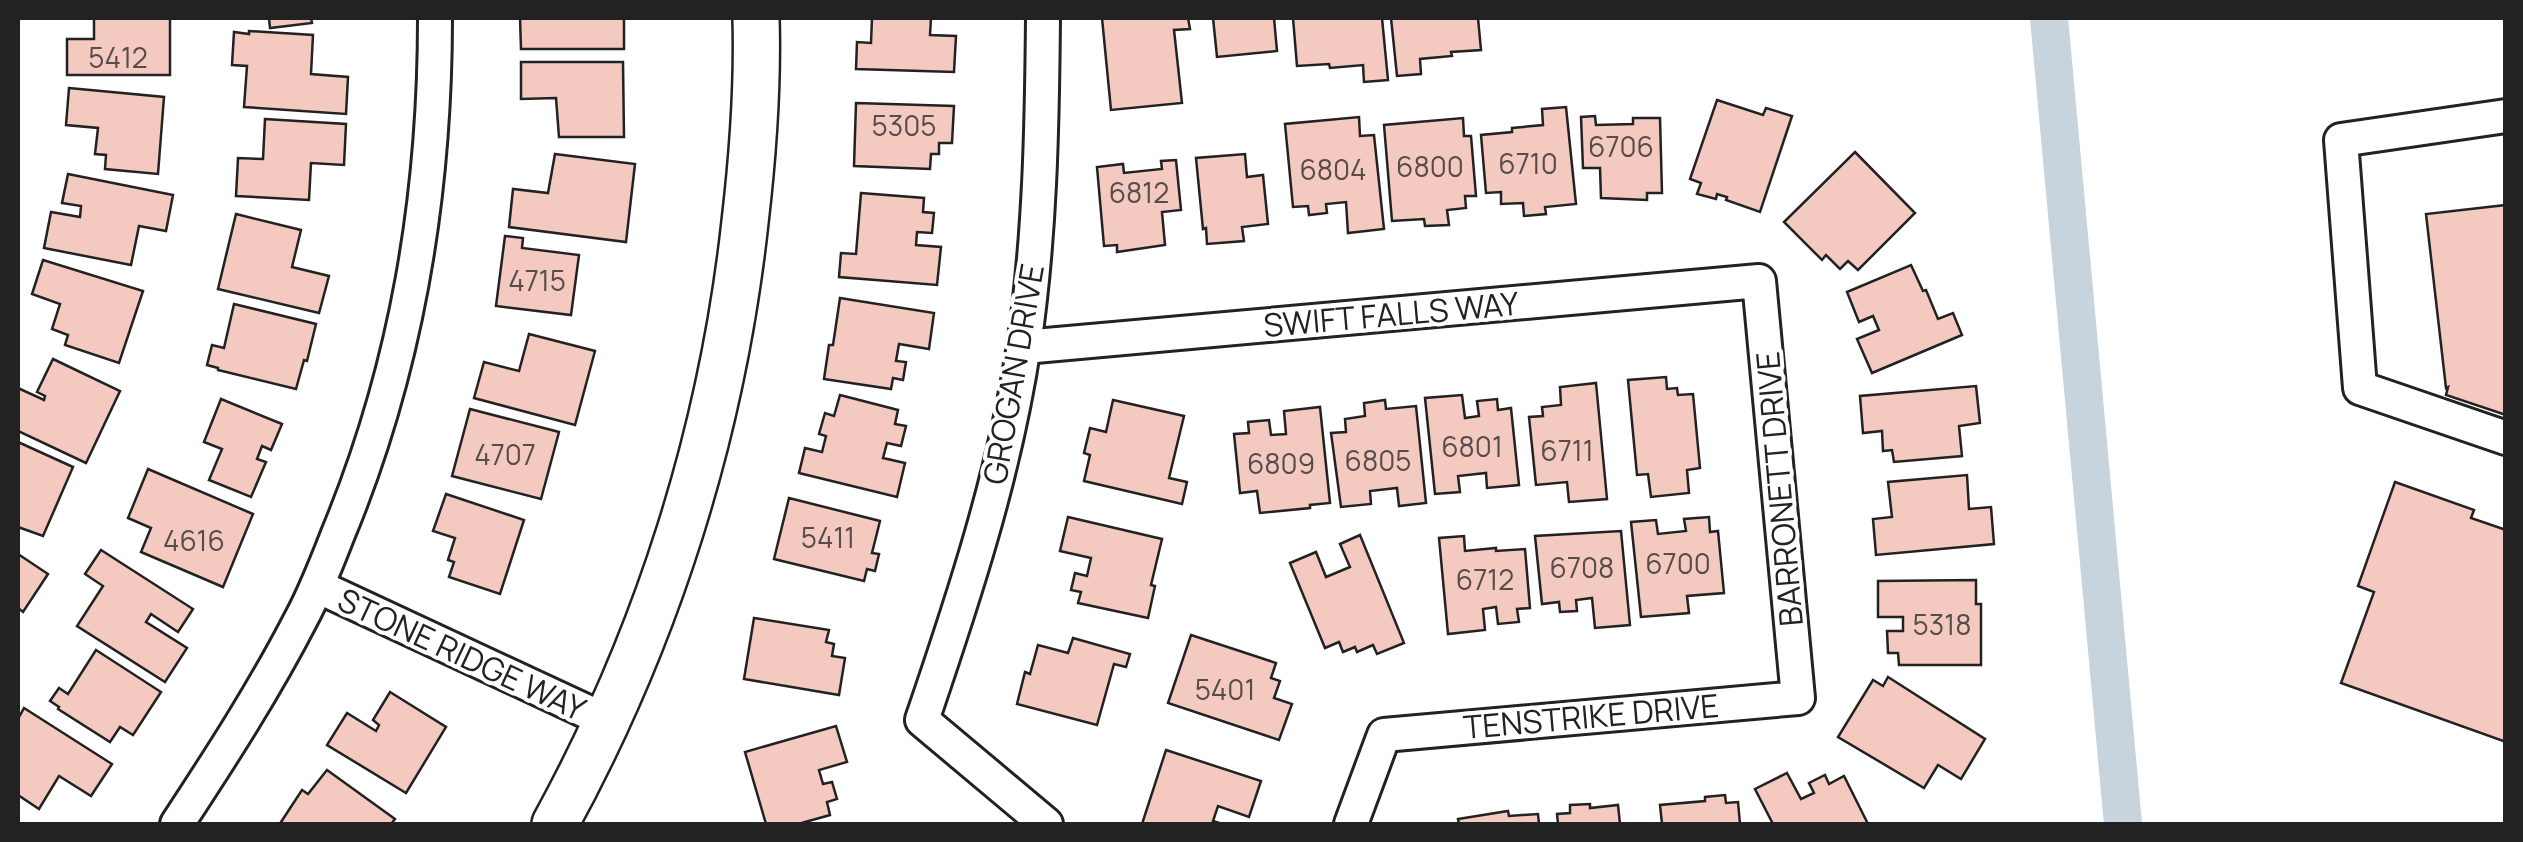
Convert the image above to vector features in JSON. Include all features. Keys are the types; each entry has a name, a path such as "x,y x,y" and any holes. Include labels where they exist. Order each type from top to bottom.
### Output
{"street":[{"path":"177,824 248,715 317,586 360,482 393,376 413,288 426,200 435,88 435,18"},
{"path":"554,824 607,721 651,617 688,512 716,403 738,292 753,153 756,18"},
{"name":"GROGAN DRIVE","path":"1042,18 1034,254 1024,347 1000,467 965,594 922,720 1046,824"},
{"path":"2506,116 2341,140 2360,388 2506,438"},
{"name":"SWIFT FALLS WAY","path":"1024,347 1759,281"},
{"name":"BARRONETT DRIVE","path":"1759,281 1798,698"},
{"name":"STONE RIDGE WAY","path":"317,586 607,721"},
{"name":"TENSTRIKE DRIVE","path":"1351,824 1384,735 1798,698"}],"building":[{"path":"94,18 170,18 170,75 67,75 67,39 94,39"},
{"path":"269,18 311,18 312,23 270,28"},
{"path":"520,18 624,18 624,49 521,49"},
{"path":"872,18 931,18 930,35 956,36 954,72 856,69 857,42 871,43"},
{"path":"1102,18 1188,18 1190,29 1174,30 1182,103 1111,110"},
{"path":"1213,18 1274,18 1277,51 1217,57"},
{"path":"1293,18 1382,18 1388,80 1364,82 1363,65 1297,66"},
{"path":"1391,18 1478,18 1481,50 1420,59 1421,74 1397,76"},
{"path":"234,32 313,35 311,74 348,77 346,114 244,107 247,66 232,65"},
{"path":"521,62 623,62 624,137 559,137 556,98 521,99"},
{"path":"69,88 164,97 158,174 105,169 106,155 95,154 98,128 66,125"},
{"path":"1717,100 1763,115 1766,108 1792,116 1760,212 1717,194 1716,199 1697,194 1701,183 1690,179"},
{"path":"856,103 954,106 952,143 939,143 939,154 931,154 930,169 854,166"},
{"path":"1566,107 1576,204 1545,207 1546,214 1524,216 1523,203 1501,204 1501,192 1486,193 1481,135 1543,125 1542,109"},
{"path":"1595,116 1596,125 1633,124 1633,118 1660,118 1662,193 1647,193 1647,200 1601,198 1600,168 1583,168 1581,117"},
{"path":"1359,117 1360,136 1374,135 1384,229 1348,233 1346,202 1326,204 1327,213 1309,215 1308,206 1293,207 1285,124"},
{"path":"1463,118 1464,136 1471,136 1476,196 1465,196 1466,208 1447,210 1449,225 1425,226 1424,219 1392,221 1384,125"},
{"path":"265,119 346,124 344,165 311,163 309,200 236,196 238,158 263,159"},
{"path":"1855,152 1915,213 1858,270 1848,261 1840,269 1826,255 1822,260 1784,222"},
{"path":"555,154 635,164 626,242 509,227 513,189 548,193"},
{"path":"1245,154 1247,177 1263,175 1268,224 1242,227 1244,241 1207,244 1196,158"},
{"path":"1176,160 1181,210 1162,212 1165,245 1117,252 1117,245 1104,246 1097,167 1123,164 1124,173 1162,169 1161,161"},
{"path":"68,174 173,195 166,231 139,226 131,265 44,248 51,212 80,217 81,206 62,203"},
{"path":"861,193 924,198 923,212 934,213 932,233 917,232 916,245 941,247 937,285 839,277 841,253 856,254"},
{"path":"2506,205 2506,415 2446,395 2426,214"},
{"path":"236,214 301,230 292,267 329,276 319,313 218,289"},
{"path":"505,236 523,238 522,248 579,255 571,315 496,306"},
{"path":"43,260 143,291 119,363 65,345 68,335 52,329 60,304 32,294"},
{"path":"1911,265 1938,319 1953,313 1962,335 1872,373 1857,339 1879,330 1873,316 1859,322 1847,292"},
{"path":"840,298 934,313 929,349 899,344 896,361 906,362 903,380 893,378 891,389 824,379"},
{"path":"234,304 316,324 296,389 207,365 212,345 224,348"},
{"path":"529,334 595,351 575,425 474,398 484,362 519,371"},
{"path":"53,359 120,391 86,463 18,431 18,388 44,400 45,396 37,392"},
{"path":"1666,377 1667,389 1677,388 1678,395 1693,394 1700,468 1687,470 1689,493 1651,497 1648,474 1637,475 1628,380"},
{"path":"1596,383 1607,499 1569,502 1567,482 1536,485 1529,417 1543,416 1542,407 1561,405 1560,387"},
{"path":"1976,386 1980,423 1959,426 1962,456 1894,462 1892,450 1883,451 1882,431 1863,433 1860,396"},
{"path":"840,395 898,410 895,424 906,426 901,446 887,443 883,458 905,463 897,497 799,473 805,448 822,452 826,436 819,434 825,413 834,416"},
{"path":"1462,395 1465,418 1479,416 1477,401 1497,399 1498,410 1511,408 1519,485 1487,488 1486,473 1458,476 1460,492 1435,494 1425,398"},
{"path":"221,399 282,424 271,450 262,446 257,459 266,462 251,497 209,480 222,449 204,442"},
{"path":"1113,400 1184,416 1169,478 1187,482 1182,504 1084,481 1090,455 1084,453 1090,428 1106,432"},
{"path":"1385,400 1386,409 1416,406 1426,503 1399,506 1397,488 1370,491 1371,504 1341,507 1331,433 1346,432 1345,419 1365,416 1364,403"},
{"path":"1320,407 1330,503 1260,513 1257,491 1240,493 1234,434 1249,433 1248,422 1269,420 1271,435 1286,434 1284,411"},
{"path":"470,409 559,432 541,499 452,476"},
{"path":"18,442 73,467 43,536 18,527"},
{"path":"148,469 253,514 223,587 141,552 151,528 128,518"},
{"path":"1967,475 1969,509 1991,507 1994,544 1876,555 1873,519 1892,517 1888,482"},
{"path":"2395,482 2474,510 2471,518 2506,530 2506,742 2341,683 2374,592 2358,586"},
{"path":"446,494 524,520 500,594 449,577 454,562 448,560 455,538 433,531"},
{"path":"789,498 880,521 872,553 879,554 875,571 867,569 864,581 774,559"},
{"path":"1068,517 1162,539 1148,618 1078,603 1081,592 1071,590 1075,573 1087,576 1091,558 1060,551"},
{"path":"1709,517 1710,532 1718,531 1724,593 1687,596 1689,613 1641,617 1631,522 1656,520 1658,534 1686,531 1684,519"},
{"path":"1621,531 1630,625 1595,628 1592,598 1576,600 1577,611 1560,612 1559,602 1542,604 1535,536"},
{"path":"1360,535 1404,643 1377,654 1373,645 1357,652 1355,647 1343,652 1339,642 1325,648 1290,563 1316,552 1326,577 1350,567 1340,544"},
{"path":"1464,536 1465,551 1525,549 1530,608 1517,609 1519,622 1498,624 1496,607 1483,609 1485,630 1448,634 1439,538"},
{"path":"101,550 193,609 178,632 151,614 146,622 187,648 165,682 77,626 103,586 85,574"},
{"path":"18,554 48,574 23,612 18,608"},
{"path":"1976,580 1976,604 1981,604 1981,665 1899,665 1898,653 1888,653 1887,631 1903,631 1903,617 1878,617 1878,581"},
{"path":"754,618 829,630 826,642 834,644 832,656 845,658 839,695 744,679"},
{"path":"1191,635 1276,663 1271,678 1280,681 1274,698 1292,704 1279,740 1168,703"},
{"path":"1073,638 1130,654 1126,667 1114,664 1097,725 1017,704 1025,672 1030,674 1038,645 1068,653"},
{"path":"96,650 161,692 133,735 120,727 110,742 50,701 59,688 68,694"},
{"path":"1888,677 1985,739 1961,779 1938,765 1924,788 1838,737 1873,680 1883,686"},
{"path":"390,692 446,727 406,793 327,745 347,713 376,731 379,725 373,720"},
{"path":"24,708 112,764 91,796 59,776 39,809 18,795 18,719"},
{"path":"836,726 847,762 819,770 823,784 832,782 837,799 827,802 830,815 798,824 766,824 745,752"},
{"path":"1166,750 1261,781 1249,817 1218,806 1213,821 1222,824 1142,824"},
{"path":"327,770 395,819 391,824 281,822 302,790 308,794"},
{"path":"1787,773 1801,799 1814,793 1809,783 1825,775 1829,784 1844,776 1868,824 1773,824 1755,789"},
{"path":"1725,795 1726,803 1738,802 1740,824 1662,824 1660,805"},
{"path":"1590,804 1590,808 1618,805 1620,824 1558,824 1557,814 1570,813 1570,805"},
{"path":"1508,811 1509,816 1538,814 1539,824 1459,824 1458,819"}],"waterway":[{"path":"2049,18 2123,824"}]}
